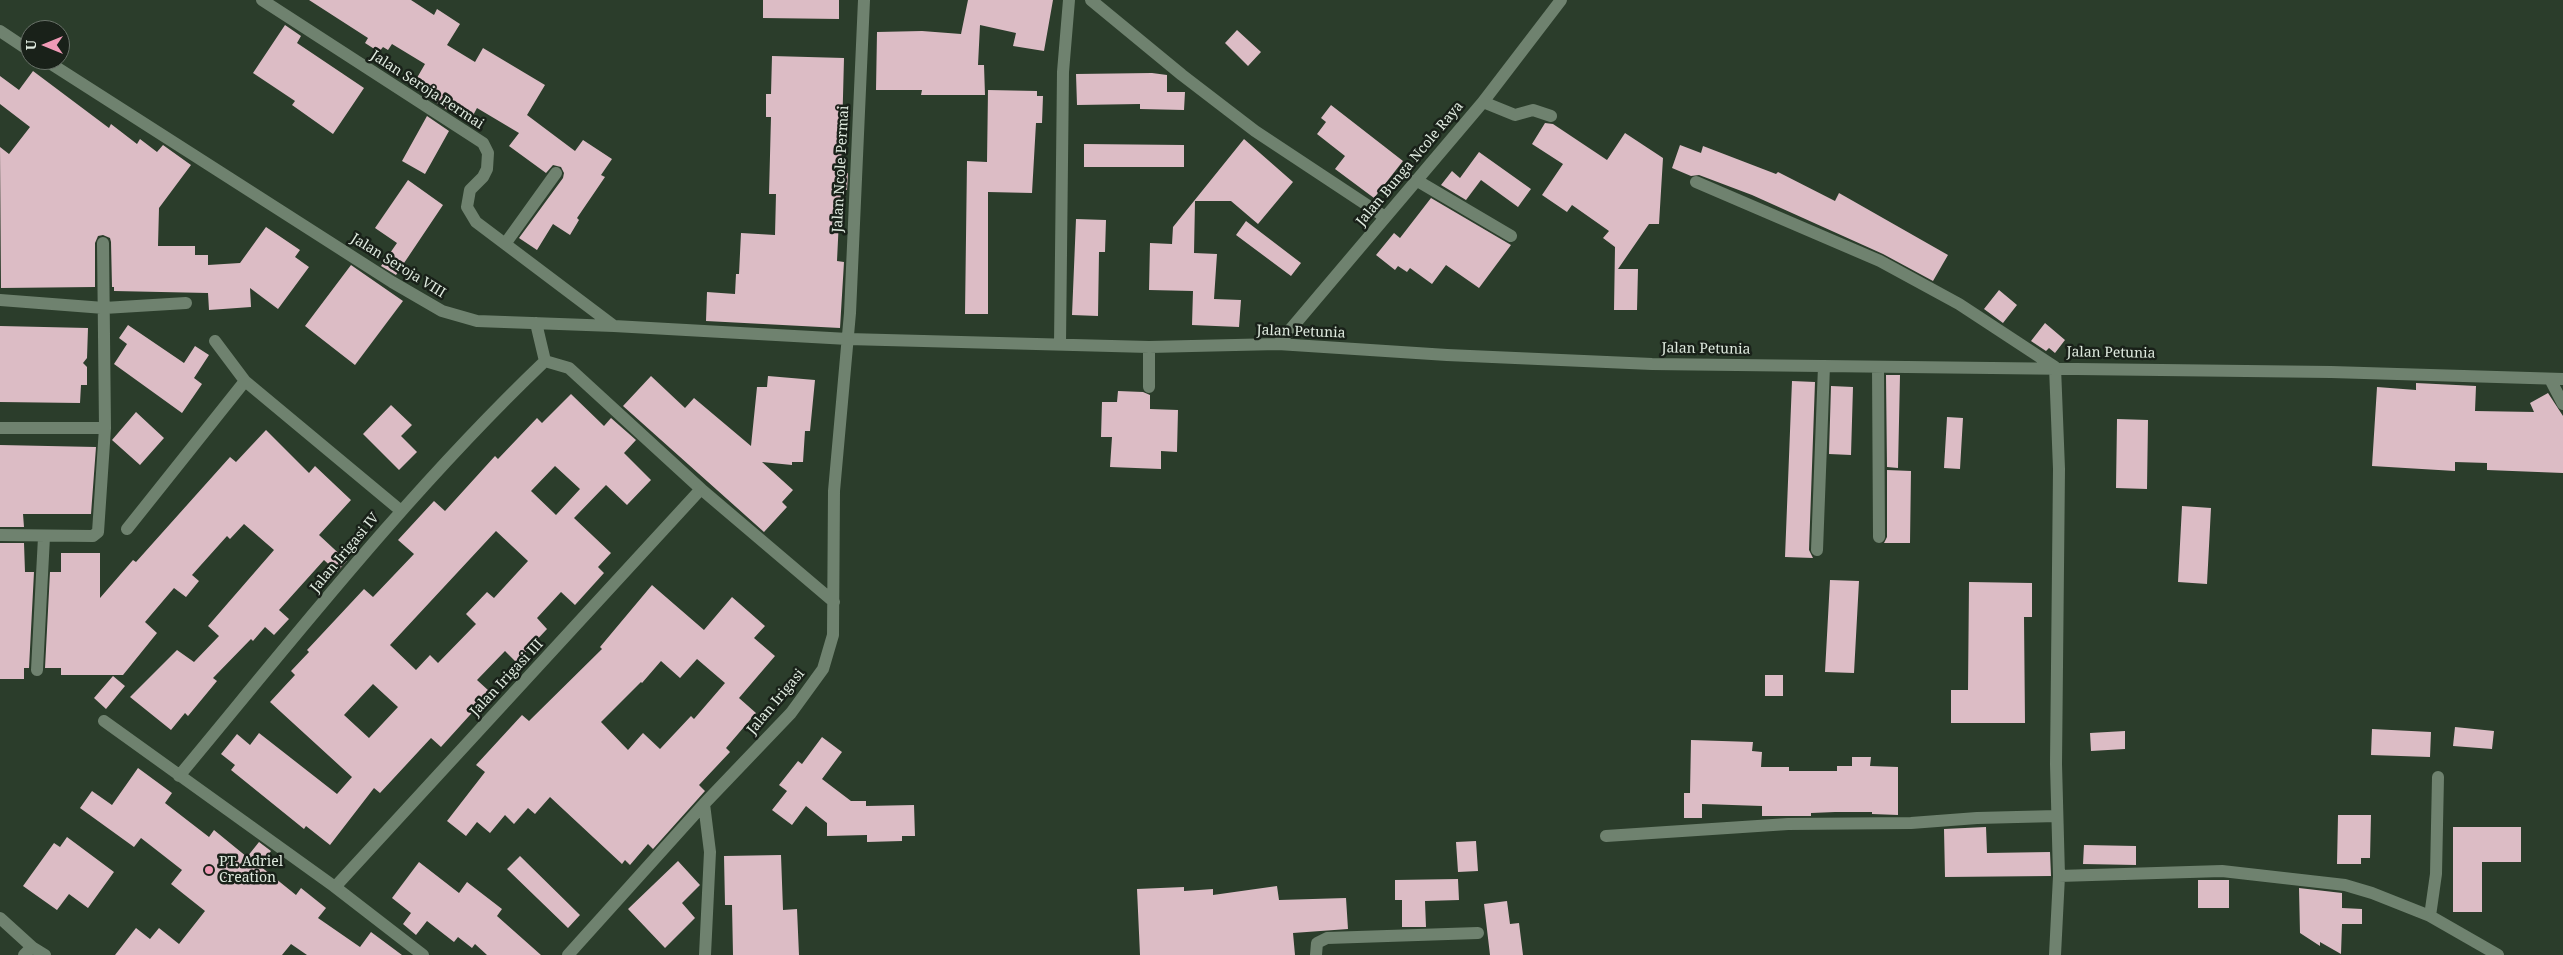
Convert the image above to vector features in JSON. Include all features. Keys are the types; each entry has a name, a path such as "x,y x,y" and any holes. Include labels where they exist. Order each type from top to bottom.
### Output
{"street":[{"name":"Jalan Seroja Permai","path":"262,0 483,143 488,153 487,169 483,177 470,190 467,207 476,222 614,326"},
{"name":"Jalan Ncole Permai","path":"848,339 864,0"},
{"path":"1060,344 1063,72 1069,0"},
{"path":"1091,0 1182,76 1255,131 1385,217"},
{"name":"Jalan Bunga Ncole Raya","path":"1278,344 1483,102 1561,0"},
{"path":"0,32 20,45"},
{"name":"Jalan Seroja VIII","path":"61,70 384,277 442,311 477,321 614,326 848,339"},
{"path":"1483,102 1515,115 1533,110 1550,116"},
{"path":"505,244 556,173"},
{"path":"1416,180 1511,236"},
{"path":"1696,182 1880,261 1959,304 2055,367 2059,469 2057,816 2059,876 2056,955"},
{"path":"0,535 44,537 93,536 98,532 105,428 103,244"},
{"path":"0,300 104,308 186,303"},
{"path":"536,323 545,360 569,368 701,489 834,602"},
{"name":"Jalan Petunia","path":"848,339 1149,347 1278,344 1447,355 1613,362 1878,367 2055,367 2331,372 2556,379"},
{"name":"Jalan Irigasi","path":"568,955 704,804 791,713 814,684 823,669 833,635 834,491 848,339"},
{"path":"215,341 245,381 400,510"},
{"path":"1149,347 1149,387"},
{"name":"Jalan Irigasi IV","path":"179,776 400,510 497,407 545,360"},
{"path":"1817,550 1824,366"},
{"path":"1878,367 1879,538"},
{"path":"2556,379 2563,404"},
{"path":"127,528 245,381"},
{"path":"0,428 105,428"},
{"name":"Jalan Irigasi III","path":"335,887 701,489"},
{"path":"37,670 44,537"},
{"path":"104,721 335,887 423,955"},
{"path":"2430,916 2436,874 2438,778"},
{"path":"704,804 710,852 705,955"},
{"path":"1606,836 1788,824 1911,823 1977,818 2057,816"},
{"path":"2059,876 2231,872 2345,885 2372,893 2430,916 2498,955"},
{"path":"0,918 28,951 45,955"},
{"path":"1316,955 1316,943 1327,938 1478,933"}],"building":[{"path":"309,0 411,0 434,15 437,9 460,24 447,45 475,62 483,48 545,85 527,115 575,151 583,140 612,159 601,175 605,177 577,218 579,220 570,235 553,224 537,250 519,238 563,178 564,173 561,167 553,165 546,173 509,146 519,133 477,108 470,121 458,114 457,116 435,102 437,97 414,83 425,64 392,44 388,50 383,47 379,52 365,43 368,38"},
{"path":"763,0 839,0 839,19 763,18"},
{"path":"968,0 1053,0 1044,51 1013,46 1016,33 980,25 978,65 984,65 985,95 921,95 922,90 876,90 877,32 922,31 961,34"},
{"path":"285,25 301,36 297,43 364,88 333,134 292,105 295,101 253,73"},
{"path":"1237,30 1261,52 1248,66 1225,43"},
{"path":"772,56 844,58 841,173 848,173 847,190 841,190 839,219 837,261 844,262 840,328 706,321 707,292 735,294 736,274 739,274 741,233 775,235 776,194 769,194 771,117 766,117 766,94 771,94"},
{"path":"33,71 109,128 111,124 137,144 140,139 157,152 163,145 191,165 159,208 158,246 195,246 195,255 208,255 208,265 240,263 266,227 300,250 295,257 309,267 278,309 250,288 251,307 209,310 208,293 114,291 114,287 112,287 111,242 110,238 103,235 98,236 95,243 95,287 1,288 0,147 9,154 30,127 0,104 0,76 19,90"},
{"path":"1152,73 1167,75 1167,92 1185,92 1184,110 1140,109 1140,104 1077,105 1076,74"},
{"path":"988,90 1037,91 1037,96 1043,96 1042,123 1036,123 1032,193 988,192 988,314 965,314 967,161 987,162"},
{"path":"1331,105 1403,161 1374,198 1335,169 1345,156 1317,134 1326,122 1321,118"},
{"path":"427,116 449,131 425,174 402,161"},
{"path":"1545,123 1553,124 1607,160 1625,133 1663,158 1659,224 1649,224 1618,269 1638,269 1637,310 1614,310 1615,247 1603,238 1609,231 1572,205 1567,212 1542,195 1563,164 1532,144"},
{"path":"1244,139 1293,182 1258,224 1231,201 1195,201 1194,253 1217,254 1214,299 1241,300 1239,327 1192,325 1193,291 1149,290 1150,243 1172,244 1173,227"},
{"path":"1084,144 1184,145 1184,167 1084,167"},
{"path":"1680,145 1701,153 1703,146 1776,174 1778,172 1835,201 1839,193 1948,255 1933,281 1883,254 1752,195 1699,175 1691,176 1672,168"},
{"path":"1479,152 1531,189 1518,207 1481,180 1466,200 1441,185 1452,171 1460,178"},
{"path":"408,180 443,205 396,275 381,266 397,243 375,228"},
{"path":"1431,198 1511,245 1479,288 1446,265 1432,284 1410,268 1407,272 1398,266 1395,270 1376,255 1394,233 1400,238"},
{"path":"1076,219 1106,220 1105,252 1099,252 1098,316 1072,315"},
{"path":"1246,221 1301,263 1291,276 1236,235"},
{"path":"351,265 403,301 355,365 305,326"},
{"path":"1999,290 2017,305 2003,323 1984,309"},
{"path":"2045,323 2065,340 2055,353 2049,348 2046,351 2031,341"},
{"path":"128,325 184,363 195,346 209,355 194,378 202,384 182,413 114,364 127,344 119,338"},
{"path":"0,326 88,328 87,358 83,363 87,367 87,385 81,385 80,403 0,402"},
{"path":"1886,375 1900,375 1898,468 1887,467"},
{"path":"651,376 685,408 694,398 751,446 757,387 767,387 768,376 815,380 810,431 805,431 803,462 792,462 792,465 762,462 793,490 782,502 787,507 764,532 623,406"},
{"path":"1792,381 1815,382 1809,550 1813,558 1785,557"},
{"path":"2416,383 2476,386 2475,411 2534,412 2530,403 2548,393 2563,416 2563,473 2487,470 2487,463 2455,462 2455,471 2372,466 2377,387 2416,390"},
{"path":"1831,386 1853,387 1851,455 1829,454"},
{"path":"1118,391 1143,392 1150,395 1150,409 1178,410 1177,452 1161,451 1161,469 1110,467 1112,437 1101,437 1102,402 1117,402"},
{"path":"571,394 604,426 611,418 636,440 624,453 651,480 627,505 606,485 574,518 611,553 598,567 604,573 575,605 561,592 537,618 547,629 516,662 505,651 477,680 489,691 479,705 441,747 431,738 380,793 374,788 330,845 306,826 304,829 231,770 235,765 221,754 237,734 250,745 259,733 337,794 352,777 270,702 295,675 291,671 309,652 307,650 364,589 373,597 414,554 398,540 434,501 445,511 495,456 498,459 537,418 542,423","holes":["555,466 580,489 556,515 531,491","496,531 528,561 494,598 487,592 466,614 476,624 438,663 430,655 416,670 390,645","373,684 398,707 369,738 344,715"]},
{"path":"391,405 412,425 401,436 417,452 399,470 363,434"},
{"path":"136,412 164,438 140,465 112,440"},
{"path":"1947,417 1963,418 1960,469 1944,468"},
{"path":"2117,419 2148,420 2147,489 2116,488"},
{"path":"266,430 309,473 315,466 351,500 319,535 347,561 337,572 324,560 279,610 289,619 274,635 265,627 253,641 251,639 213,678 217,681 188,716 185,713 171,730 130,697 177,650 194,662 219,636 208,626 274,550 244,524 230,539 227,536 192,575 199,581 186,597 174,588 145,622 157,633 123,675 61,675 61,668 45,668 50,572 61,572 61,553 100,553 100,598 133,560 136,562 230,457 236,462"},
{"path":"0,445 96,447 91,514 23,514 24,527 0,527"},
{"path":"1887,470 1911,471 1910,543 1884,543 1887,537"},
{"path":"2182,506 2211,508 2207,584 2178,582"},
{"path":"0,543 24,543 25,572 34,572 29,668 24,668 24,679 0,679"},
{"path":"1830,580 1859,581 1854,673 1825,672"},
{"path":"1969,582 2032,583 2032,617 2024,617 2025,723 1951,723 1951,690 1968,690"},
{"path":"652,585 704,630 732,597 765,626 754,638 775,656 739,698 756,713 726,748 730,752 699,785 705,791 653,849 648,844 630,865 625,860 622,864 550,797 535,814 528,808 514,824 505,815 490,833 477,822 466,836 447,821 485,772 476,765 522,715 529,721 602,649 600,647","holes":["697,659 725,683 694,719 691,716 660,749 643,733 628,750 601,722 642,683 661,661 680,678"]},
{"path":"1765,675 1783,675 1783,696 1765,696"},
{"path":"113,676 125,686 106,709 94,698"},
{"path":"2455,727 2494,731 2492,749 2453,746"},
{"path":"2372,729 2431,732 2430,757 2371,755"},
{"path":"2125,731 2125,749 2091,751 2090,733"},
{"path":"822,737 842,752 822,779 851,801 866,801 866,806 914,805 915,836 902,836 902,841 867,842 867,835 827,836 827,823 806,806 792,825 772,810 787,791 779,785 798,761 802,764"},
{"path":"1691,740 1753,742 1752,751 1762,752 1761,767 1789,767 1789,771 1837,771 1837,766 1852,766 1852,757 1871,757 1870,766 1898,767 1898,815 1872,814 1872,812 1835,812 1811,813 1811,816 1762,816 1762,806 1702,804 1702,818 1684,818 1684,793 1690,793"},
{"path":"138,768 172,793 165,803 209,837 214,830 247,857 259,842 271,851 260,866 296,895 301,888 326,908 318,918 360,947 371,932 402,955 307,955 291,944 282,955 115,955 136,928 150,939 159,928 179,944 205,911 171,884 182,870 141,838 134,847 80,808 92,791 112,805"},
{"path":"2338,815 2371,815 2370,858 2361,858 2361,864 2337,864"},
{"path":"1986,827 1987,853 2050,852 2051,876 1945,877 1944,829"},
{"path":"2453,827 2521,827 2521,862 2482,862 2482,912 2453,912"},
{"path":"67,837 114,872 88,908 69,894 57,910 23,886 54,843 60,847"},
{"path":"1476,841 1478,871 1458,872 1456,842"},
{"path":"2084,845 2136,846 2136,865 2083,864"},
{"path":"781,855 783,910 797,909 799,955 733,955 732,905 725,905 724,856"},
{"path":"520,856 580,915 568,928 507,869"},
{"path":"678,861 700,885 682,903 695,918 665,948 628,909"},
{"path":"419,862 459,893 467,882 502,909 497,916 541,955 487,955 475,944 472,948 458,937 454,942 427,921 416,935 403,924 411,913 392,898"},
{"path":"1458,879 1459,900 1425,901 1426,927 1402,927 1402,900 1395,900 1395,880"},
{"path":"2198,880 2229,880 2229,908 2198,908"},
{"path":"1277,886 1279,900 1346,898 1348,929 1293,933 1295,955 1140,955 1137,889 1184,887 1184,891 1213,889 1213,895"},
{"path":"2299,888 2342,893 2342,908 2362,909 2362,924 2342,924 2341,954 2320,942 2320,946 2300,933"},
{"path":"1507,901 1510,924 1519,923 1523,955 1490,955 1484,904"}],"place":[{"name":"PT. Adriel Creation","path":"209,870"}]}
